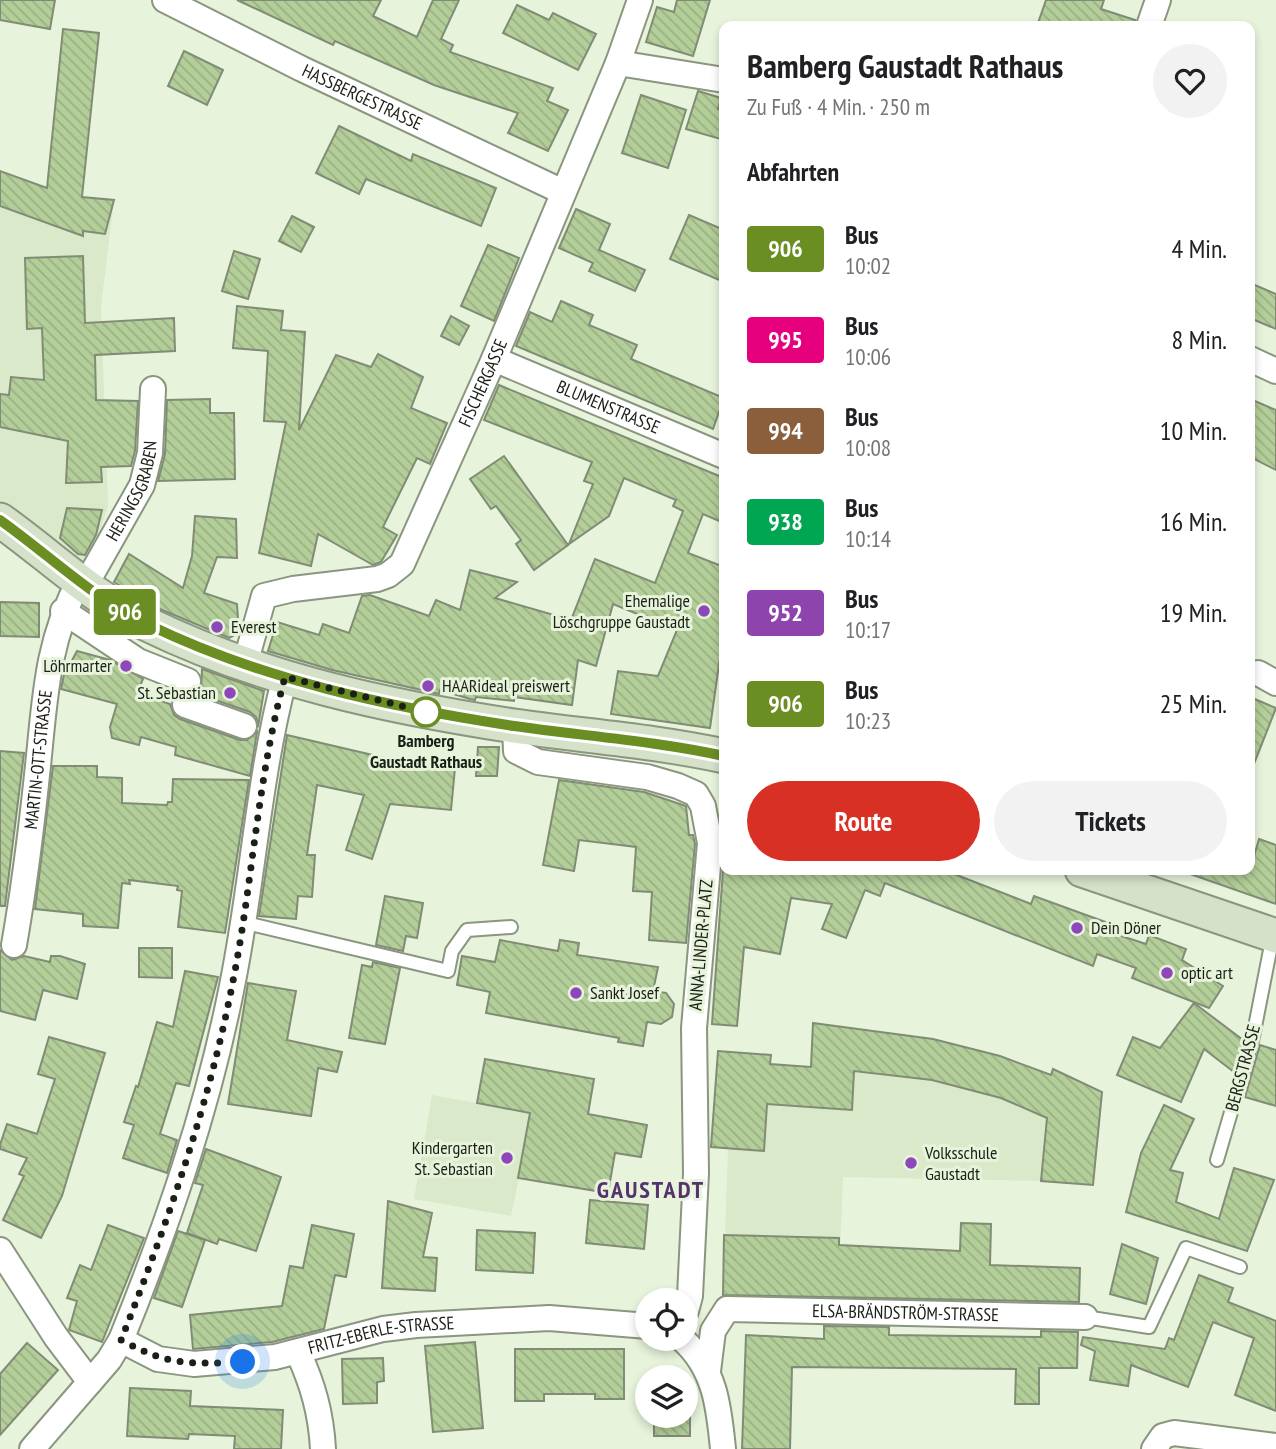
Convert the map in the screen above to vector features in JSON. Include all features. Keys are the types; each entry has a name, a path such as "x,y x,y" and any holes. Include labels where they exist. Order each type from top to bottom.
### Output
{"street":[{"name":"HASSBERGESTRASSE","path":"166,0 302,69 563,192"},
{"name":"FISCHERGASSE","path":"245,664 264,596 382,577 402,564 494,359 618,63 640,0"},
{"path":"1151,21 1158,0"},
{"path":"618,63 719,78"},
{"name":"BLUMENSTRASSE","path":"494,359 719,454"},
{"path":"1255,361 1276,371"},
{"name":"HERINGSGRABEN","path":"83,581 142,485 150,453 153,389"},
{"path":"0,520 145,624 245,664 402,708 515,726 643,741 719,756"},
{"name":"MARTIN-OTT-STRASSE","path":"14,945 28,864 51,656 63,611 83,581"},
{"path":"63,611 138,661 188,681 185,705 244,726"},
{"path":"32,1449 90,1382 121,1340 188,1162 232,985 268,746 285,677"},
{"name":"ANNA-LINDER-PLATZ","path":"515,726 516,751 538,762 647,777 696,794 703,806 710,843 694,1028 696,1173 690,1288"},
{"path":"1097,875 1275,935"},
{"path":"0,1250 56,1337 90,1382"},
{"path":"708,1371 713,1331 727,1309"},
{"name":"ELSA-BRÄNDSTRÖM-STRASSE","path":"698,1310 1085,1317"},
{"name":"FRITZ-EBERLE-STRASSE","path":"121,1340 158,1359 177,1363 243,1362 298,1352 383,1329 491,1319 549,1318 635,1325"},
{"path":"692,1351 708,1371 720,1412 723,1449"},
{"path":"298,1352 315,1388 323,1449"},
{"path":"1154,1449 1163,1436 1174,1433 1276,1446"}],"lane":[{"path":"242,922 448,971 452,951 467,930 511,927"},
{"name":"BERGSTRASSE","path":"1217,1160 1253,1037 1275,935"},
{"path":"1085,1317 1149,1327 1186,1248 1240,1267"}],"shaded area":[{"path":"0,171 66,195 114,200 101,306 108,506 88,568 0,506"},
{"name":"Volksschule Gaustadt","path":"813,1023 933,1039 1000,1056 1051,1075 1053,1069 1092,1087 1089,1094 1102,1100 1093,1185 1041,1181 843,1177 838,1300 723,1297 728,1149 711,1147 718,1051 771,1055 771,1064 810,1067"},
{"name":"Kindergarten St. Sebastian","path":"432,1095 580,1122 613,1162 608,1193 519,1178 511,1216 414,1199"}],"building":[{"path":"0,0 55,0 50,29 0,20"},
{"path":"237,0 381,0 373,16 417,37 433,0 459,0 441,39 453,45 450,52 553,88 547,101 568,110 548,151 508,133 518,113 434,85 335,41 333,45"},
{"path":"677,0 710,0 693,56 646,42 657,7 674,12"},
{"path":"1046,0 1104,0 1101,9 1135,20 1135,21 1039,21"},
{"path":"517,5 549,20 553,13 596,34 578,70 503,33"},
{"path":"63,29 99,33 82,197 114,200 105,234 83,231 83,236 0,206 0,171 47,188"},
{"path":"184,51 223,70 207,105 168,86"},
{"path":"698,91 719,97 719,139 686,129"},
{"path":"641,95 686,110 668,168 622,153"},
{"path":"339,126 411,161 413,154 496,188 481,226 366,179 359,194 316,173"},
{"path":"576,209 610,224 599,250 645,270 635,291 589,271 593,263 559,248"},
{"path":"689,215 719,228 719,280 670,259"},
{"path":"292,216 314,227 301,252 279,241"},
{"path":"488,245 519,258 494,321 461,306"},
{"path":"234,251 260,259 248,299 222,291"},
{"path":"83,256 85,323 174,318 175,351 95,355 96,400 138,401 135,451 131,466 101,467 102,482 66,483 68,441 0,427 0,394 9,395 11,377 44,380 42,328 27,329 25,258"},
{"path":"1255,285 1276,294 1276,329 1255,320"},
{"path":"561,301 593,315 589,325 637,345 631,359 719,396 719,412 713,429 516,346 530,312 552,322"},
{"path":"237,306 283,311 281,330 305,332 299,430 336,355 371,367 378,354 423,377 411,408 447,423 430,464 417,458 383,527 397,535 381,562 373,565 318,534 311,566 259,553 286,422 264,421 268,351 233,348"},
{"path":"451,316 469,326 459,345 441,336"},
{"path":"499,385 719,476 719,521 703,514 688,553 719,565 719,664 710,728 611,714 618,671 658,676 677,630 613,604 596,666 578,660 572,705 514,697 514,701 476,697 475,700 440,690 439,694 332,670 268,651 277,622 319,635 323,624 349,633 362,596 370,595 429,616 436,600 460,610 470,570 517,582 495,598 571,620 595,559 655,583 683,511 673,506 676,500 624,478 609,516 569,544 593,484 584,481 592,462 484,420"},
{"path":"210,399 210,413 234,413 235,479 158,481 165,454 167,400"},
{"path":"1255,401 1276,410 1276,470 1255,460"},
{"path":"504,456 568,545 534,570 516,544 521,540 496,506 491,509 470,479"},
{"path":"67,508 102,510 96,535 85,555 78,554 60,538"},
{"path":"195,516 236,519 237,558 217,557 204,593 237,604 238,619 233,636 229,638 155,607 114,582 129,554 183,588 192,556"},
{"path":"0,602 39,603 39,637 0,636"},
{"path":"77,651 110,660 143,679 137,693 170,704 174,715 180,719 240,740 247,740 257,732 250,776 175,755 176,747 141,737 139,745 112,738 110,727 117,704 61,689 66,665 69,666"},
{"name":"St. Sebastian","path":"202,669 264,691 258,727 256,717 250,712 201,695"},
{"path":"1255,699 1276,708 1255,761"},
{"path":"287,735 407,763 455,768 451,810 390,804 372,859 346,850 364,795 317,785 307,855 315,855 312,897 298,896 296,919 259,916"},
{"path":"478,747 499,747 497,776 476,776"},
{"path":"0,751 24,753 5,906 0,906"},
{"path":"53,766 97,766 97,777 122,778 122,803 167,805 172,802 173,779 249,780 225,933 178,927 182,891 177,890 178,886 129,880 130,884 122,883 118,928 83,926 83,914 35,909"},
{"path":"559,780 644,792 686,806 689,835 693,835 695,844 686,943 649,940 652,892 633,891 636,847 579,840 574,871 543,865"},
{"path":"1259,839 1276,845 1276,904 1193,875 1255,875 1255,853"},
{"path":"723,875 957,875 1031,904 1034,896 1108,923 1106,931 1146,944 1149,935 1186,949 1182,960 1223,986 1209,1008 1132,978 1136,968 1097,954 1093,966 885,883 880,896 865,890 846,938 822,929 832,904 791,898 780,954 744,947 737,1026 712,1024"},
{"path":"385,896 423,903 417,938 406,936 403,951 376,945"},
{"name":"Sankt Josef","path":"500,940 558,951 560,940 579,943 577,955 658,967 653,991 666,993 674,1004 672,1017 661,1024 647,1022 643,1046 618,1042 619,1038 486,1013 490,992 457,985 462,956 495,962"},
{"path":"139,948 172,948 172,978 139,977"},
{"path":"0,950 12,960 24,956 50,962 51,956 60,956 85,964 77,999 43,990 35,1020 0,1011"},
{"path":"373,962 400,968 385,1044 349,1038 362,965 372,967"},
{"path":"185,971 218,977 189,1086 176,1083 160,1134 177,1140 167,1173 123,1158 134,1125 124,1122 136,1086 138,1087 157,1022 173,1027"},
{"path":"248,983 296,991 287,1040 342,1052 337,1072 318,1068 311,1116 228,1104"},
{"path":"1194,1003 1243,1040 1234,1072 1204,1049 1181,1102 1117,1075 1133,1037 1160,1048"},
{"path":"813,1023 933,1039 1000,1056 1051,1075 1053,1069 1102,1092 1093,1185 1041,1181 1047,1118 1001,1098 932,1080 854,1071 852,1110 767,1104 764,1151 711,1147 718,1051 771,1055 770,1064 811,1067"},
{"path":"49,1037 105,1053 62,1196 41,1238 3,1220 24,1176 19,1174 27,1158 0,1149 0,1145 7,1124 37,1134 55,1079 38,1074"},
{"path":"1260,1045 1276,1050 1276,1106 1245,1097"},
{"path":"485,1059 594,1079 588,1114 647,1125 641,1157 615,1153 608,1193 518,1178 530,1113 477,1103"},
{"path":"1164,1105 1194,1119 1170,1170 1183,1173 1176,1202 1219,1219 1234,1168 1274,1180 1247,1251 1126,1212 1141,1153"},
{"path":"206,1149 281,1177 256,1251 219,1239 217,1244 187,1233 203,1185 195,1183"},
{"path":"590,1200 648,1205 644,1249 586,1243"},
{"path":"388,1201 432,1213 423,1257 437,1258 435,1291 382,1288"},
{"path":"961,1223 991,1224 990,1265 1080,1268 1079,1302 723,1295 724,1235 839,1238 839,1245 960,1251"},
{"path":"108,1225 144,1238 102,1342 69,1330 77,1301 67,1298 80,1265 91,1270"},
{"path":"312,1225 354,1234 346,1277 335,1275 324,1329 272,1342 193,1349 190,1315 282,1306 290,1266 303,1268"},
{"path":"477,1230 535,1233 533,1273 476,1270"},
{"path":"178,1231 205,1240 182,1307 154,1298"},
{"path":"1122,1244 1158,1258 1146,1304 1110,1294"},
{"path":"1199,1275 1233,1288 1228,1302 1276,1321 1276,1411 1235,1395 1254,1338 1213,1322 1188,1387 1131,1365 1128,1386 1090,1380 1095,1351 1081,1345 1083,1337 1165,1349 1169,1338 1174,1340"},
{"path":"824,1326 889,1327 889,1335 1041,1337 1041,1331 1078,1332 1077,1368 1039,1368 1039,1404 1015,1404 1016,1369 792,1367 790,1449 742,1449 746,1335 824,1339"},
{"path":"475,1342 483,1428 433,1432 425,1346"},
{"path":"27,1343 58,1370 0,1435 0,1374"},
{"path":"515,1349 624,1349 624,1399 595,1399 595,1394 544,1394 544,1401 515,1401"},
{"path":"383,1358 384,1381 377,1382 377,1403 343,1404 342,1359"},
{"path":"130,1388 191,1391 190,1406 283,1410 281,1449 234,1449 235,1436 189,1434 188,1439 127,1436"},
{"path":"654,1428 690,1428 690,1436 654,1436"}],"bus line":[{"name":"906","path":"0,520 117,607 145,624 245,664 402,708 515,726 643,741 719,755"}],"place":[{"name":"Ehemalige Löschgruppe Gaustadt","path":"704,611"},
{"name":"Everest","path":"217,627"},
{"name":"Löhrmarter","path":"126,666"},
{"name":"HAARideal preiswert","path":"428,686"},
{"name":"St. Sebastian","path":"230,693"},
{"name":"Bamberg Gaustadt Rathaus","path":"426,712"},
{"name":"Dein Döner","path":"1077,928"},
{"name":"optic art","path":"1167,973"},
{"name":"Sankt Josef","path":"576,993"},
{"name":"Kindergarten St. Sebastian","path":"507,1158"},
{"name":"Volksschule Gaustadt","path":"911,1163"}],"district":[{"name":"GAUSTADT","path":"651,1190"}],"route":[{"path":"243,1362 177,1363 158,1359 121,1340 188,1162 211,1077 232,985 270,732 285,677 426,712"}]}
